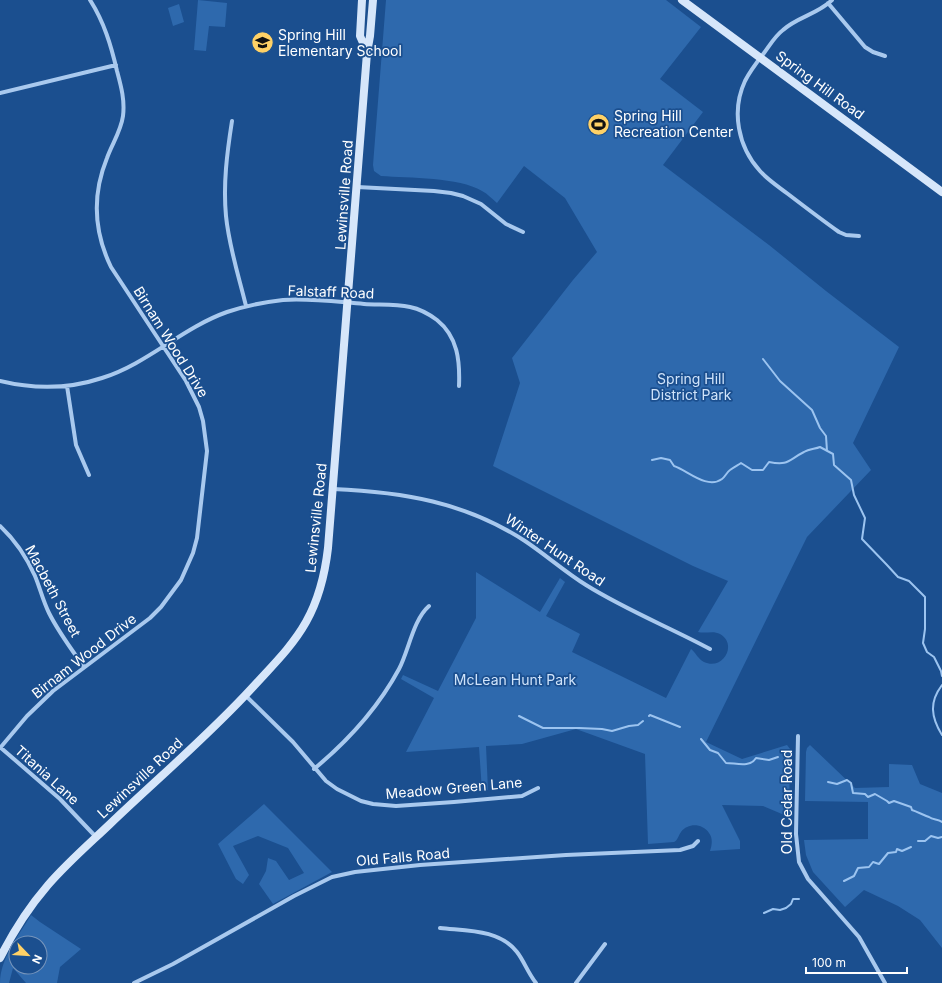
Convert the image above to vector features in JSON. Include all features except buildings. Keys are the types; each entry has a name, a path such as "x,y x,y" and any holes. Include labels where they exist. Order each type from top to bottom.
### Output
{"main road":[{"name":"Lewinsville Road","path":"362,0 360,36 367,53"},
{"name":"Lewinsville Road","path":"0,958 20,921 64,868 194,746 245,695 294,640 313,608 322,583 327,561 367,53 373,0"},
{"name":"Spring Hill Road","path":"682,0 942,192"}],"street":[{"name":"Birnam Wood Drive","path":"0,747 39,703 84,667 150,618 181,580 193,553 197,538 207,466 206,436 203,421 193,394 111,267 102,246 98,231 96,203 101,175 123,116 122,93 116,65 105,28 90,0"},
{"path":"860,236 846,235 840,232 761,172 749,157 740,138 738,127 738,105 744,82 761,57 783,30 792,23 819,10 830,2 865,47 873,52 885,56"},
{"path":"0,93 116,65"},
{"path":"232,121 226,165 225,206 231,248 246,306"},
{"path":"357,187 434,191 463,196 481,204 506,224 523,232"},
{"name":"Falstaff Road","path":"0,381 28,386 46,387 67,386 96,380 132,366 210,319 246,306 266,302 291,300 348,302 409,307 424,312 438,321 455,345 460,365 459,386"},
{"path":"67,386 76,445 89,475"},
{"name":"Winter Hunt Road","path":"333,489 407,495 469,512 501,527 526,542 604,596 710,649"},
{"name":"Macbeth Street","path":"0,526 13,540 26,558 34,574 48,611 57,628 84,667"},
{"path":"314,769 349,737 378,704 400,667 420,617 429,606"},
{"name":"Meadow Green Lane","path":"245,695 293,742 314,769 326,781 349,796 373,804 386,806 522,796 538,788"},
{"name":"Old Cedar Road","path":"798,736 796,834 799,862 808,879 859,937 885,983"},
{"name":"Titania Lane","path":"0,747 60,799 96,837"},
{"name":"Old Falls Road","path":"134,983 173,964 294,896 332,877 355,872 420,866 566,855 680,850 693,846 698,841"},
{"path":"440,928 487,934 500,938 510,944 517,952 536,983"},
{"path":"576,983 605,944"}],"green space":[{"path":"198,0 227,3 225,27 209,26 206,51 194,50"},
{"name":"Spring Hill District Park","path":"386,0 666,0 701,27 660,79 703,112 663,165 769,245 899,347 853,443 871,470 807,537 706,742 742,759 787,745 790,749 789,817 763,806 722,805 740,841 740,849 710,851 712,842 710,835 703,827 695,825 684,829 674,842 648,844 645,754 576,729 522,744 486,746 488,790 482,791 479,747 406,752 434,698 401,679 403,675 438,691 476,618 476,572 540,612 560,578 565,582 546,616 580,634 572,652 666,698 691,649 702,661 711,664 722,660 726,655 728,644 725,638 715,632 698,632 728,581 693,566 493,466 520,383 512,358 573,280 597,252 565,198 524,166 497,203 488,195 472,186 433,179 381,176 374,171 373,165"},
{"path":"179,4 184,22 173,26 168,8"},
{"path":"810,745 855,788 889,787 889,764 912,765 920,784 942,793 942,948 920,920 898,906 864,890 845,907 813,872 806,855 804,840 868,839 868,802 805,801 806,752"},
{"path":"264,804 332,872 273,904 259,884 266,871 268,858 276,861 289,880 304,873 288,848 258,836 233,846 249,875 243,884 236,879 218,844"},
{"path":"31,915 81,949 60,967 57,983 26,983 19,975 48,975 48,935 18,935"},
{"path":"8,954 8,975 11,975 9,983 0,983 3,965"}],"waterway":[{"path":"763,359 780,381 812,410 820,428 826,436 827,451"},
{"path":"652,460 661,458 670,460 674,466 697,478 704,481 716,482 722,479 729,471 741,463 752,470 763,470 769,462 785,463 806,451 820,447 833,454 834,465 851,480 854,495 865,518 862,539 898,577 909,581 925,597 925,629 923,643 927,652 934,657 942,676"},
{"path":"942,685 933,704 934,716 942,735"},
{"path":"649,716 650,715 680,727"},
{"path":"519,716 543,728 579,728 612,731 638,725 643,721"},
{"path":"701,739 710,750 718,753 726,763 747,764 756,758 769,760 778,757"},
{"path":"828,782 837,784 847,780 851,783 853,793 865,794 868,797 875,794 889,803 894,801 911,807 912,810 942,822"},
{"path":"918,841 925,841 931,836 938,838 942,837"},
{"path":"844,881 854,876 858,868 869,867 873,862 879,864 888,853 896,852 897,849 902,851 911,847"},
{"path":"764,913 773,909 780,910 786,908 791,904 793,899 799,899"}],"place":[{"name":"Spring Hill Elementary School","path":"262,43"},
{"name":"Spring Hill Recreation Center","path":"598,124"}],"park label":[{"name":"McLean Hunt Park","path":"515,680"}]}
